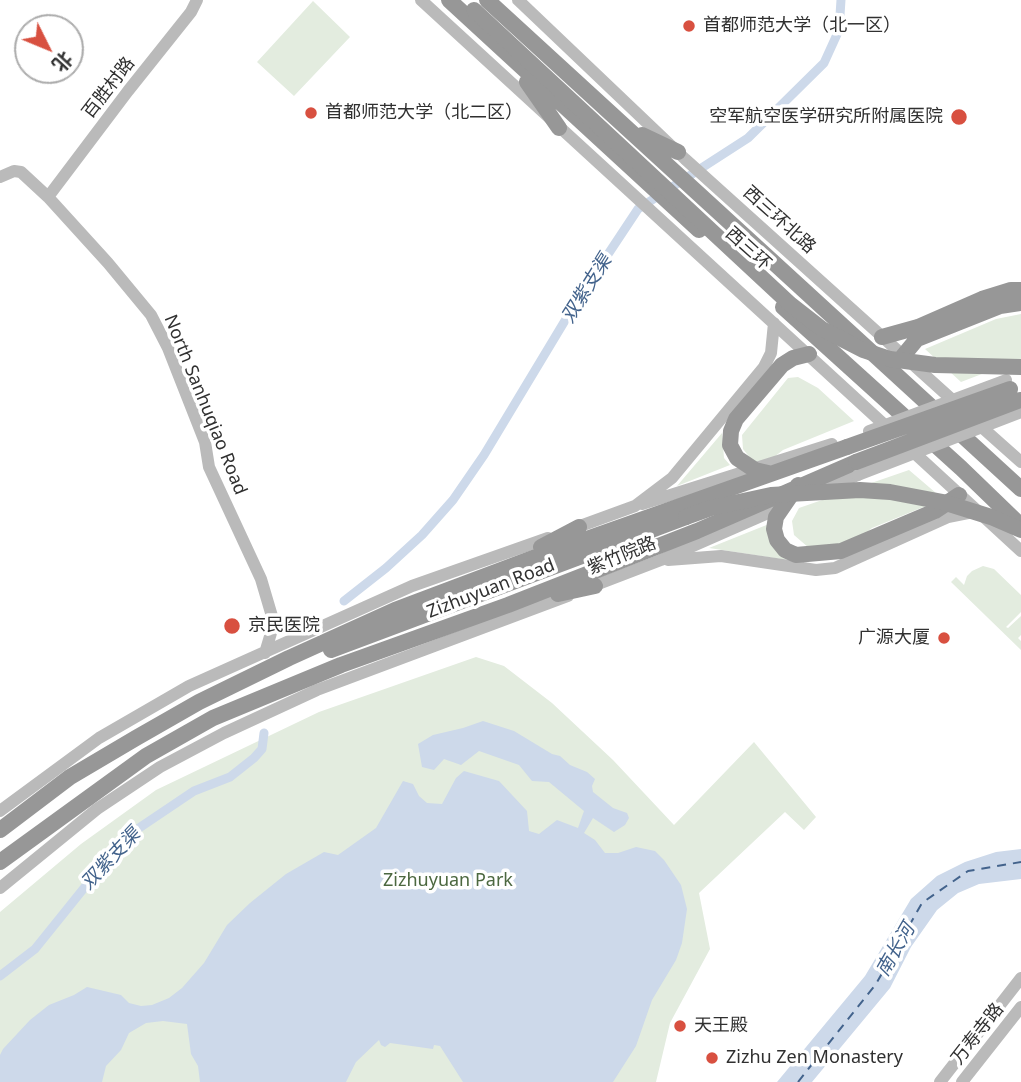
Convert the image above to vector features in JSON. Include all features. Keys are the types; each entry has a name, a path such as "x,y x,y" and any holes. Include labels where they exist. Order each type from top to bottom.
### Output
{"highway":[{"name":"西三环","path":"449,0 961,468 1021,528"},
{"path":"475,3 827,324 866,343 911,355 934,358 1021,359"},
{"path":"475,3 790,304 822,329 863,350 891,359 935,365 1021,367"},
{"name":"西三环","path":"475,3 629,130 1021,489"},
{"path":"512,60 559,128"},
{"path":"629,130 682,155"},
{"path":"882,337 918,327 982,299 1021,289"},
{"path":"903,356 917,339 1000,306 1021,303"},
{"path":"762,472 737,458 730,445 731,431 736,419 782,365 793,358 810,354"},
{"name":"Zizhuyuan Road","path":"0,830 70,777 199,702 395,610 762,472 1017,392"},
{"name":"Zizhuyuan Road","path":"0,862 146,756 214,718 341,665 508,605 697,531 798,485 857,468 1017,392"},
{"path":"798,485 776,517 774,529 777,540 785,550 796,555 809,556 841,551 935,511 959,495"},
{"path":"214,718 262,689 406,628 687,520 711,508 771,495 860,490 890,492 943,502 1021,528"},
{"path":"199,702 403,621 687,520 770,502 823,497 862,498 921,505 969,517 1021,538"},
{"path":"491,574 579,527"},
{"path":"508,605 595,586"},
{"path":"0,813 70,777"}],"street":[{"name":"百胜村路","path":"48,197 191,12 197,0"},
{"path":"421,0 655,216 810,354 1021,551"},
{"name":"西三环北路","path":"518,0 682,155 1021,462"},
{"name":"North Sanhuqiao Road","path":"0,177 21,172 48,197 127,285 150,315 168,348 205,442 209,467 261,579 274,623 265,653"},
{"path":"635,506 673,478 764,367 771,353 774,323"},
{"path":"1017,392 1021,372"},
{"name":"紫竹院路","path":"0,888 97,809 160,767 270,710 661,560 783,506 857,468"},
{"path":"0,813 28,788 99,738 189,686 412,586 635,506 762,472"},
{"path":"661,560 721,556 816,570 835,568 948,517 977,512"},
{"path":"940,1082 1021,978"},
{"name":"万寿寺路","path":"962,1082 1021,1007"}],"green space":[{"path":"313,1 350,37 294,96 257,62"},
{"path":"1021,314 1021,359 961,382 925,349 996,319"},
{"path":"798,377 818,388 854,421 783,450 764,465 751,459 743,449 742,435 788,378"},
{"path":"722,433 724,458 730,465 677,486"},
{"path":"909,470 943,499 872,528 853,543 809,548 794,535 792,521 799,508"},
{"path":"769,524 794,561 709,548"},
{"path":"983,566 994,569 1021,595 1021,612 1006,627 1021,616 1021,635 1018,638 1021,641 1021,650 951,582 956,577 964,585 972,571"},
{"name":"Zizhuyuan Park","path":"476,657 504,666 552,703 613,760 674,825 754,742 816,817 804,830 785,812 699,893 710,949 670,1023 656,1082 0,1082 0,912 81,844 156,790 319,712"}],"water":[{"path":"483,721 514,731 560,756 570,765 587,772 595,779 593,792 613,808 627,813 629,818 625,825 614,832 593,818 584,833 595,840 605,853 618,853 636,847 655,851 681,885 687,909 682,943 676,960 652,1000 636,1046 613,1082 463,1082 440,1046 434,1045 433,1049 390,1043 385,1047 379,1040 356,1062 346,1082 200,1082 198,1066 191,1054 187,1024 163,1021 146,1023 129,1033 121,1050 106,1066 102,1082 0,1082 0,1055 3,1049 30,1020 49,1005 87,987 121,995 129,1003 141,1006 169,998 182,988 204,963 227,925 250,903 286,874 324,852 338,855 376,828 403,781 413,784 419,796 427,803 442,804 456,778 464,771 499,781 527,811 529,831 539,834 557,820 578,828 584,811 549,782 532,781 519,765 479,751 461,765 444,759 434,770 422,767 418,744 433,735"},
{"name":"南长河","path":"1021,849 1021,879 979,884 958,893 937,910 911,947 890,988 812,1082 777,1082 865,976 911,899 937,876 965,862 996,852"}],"waterway":[{"name":"双紫支渠","path":"344,601 422,535 453,500 484,455 575,304 638,209 748,138 824,63 839,30 841,0"},
{"name":"双紫支渠","path":"0,976 35,949 109,857 139,828 194,791 230,777 262,749 264,733"}],"ferry route":[{"path":"798,1082 876,984 922,903 968,871 1021,862"}],"place":[{"name":"首都师范大学（北一区）","path":"689,26"},
{"name":"首都师范大学（北二区）","path":"311,113"},
{"name":"空军航空医学研究所附属医院","path":"959,117"},
{"name":"京民医院","path":"232,626"},
{"name":"广源大厦","path":"944,638"},
{"name":"天王殿","path":"680,1026"},
{"name":"Zizhu Zen Monastery","path":"712,1058"}]}
